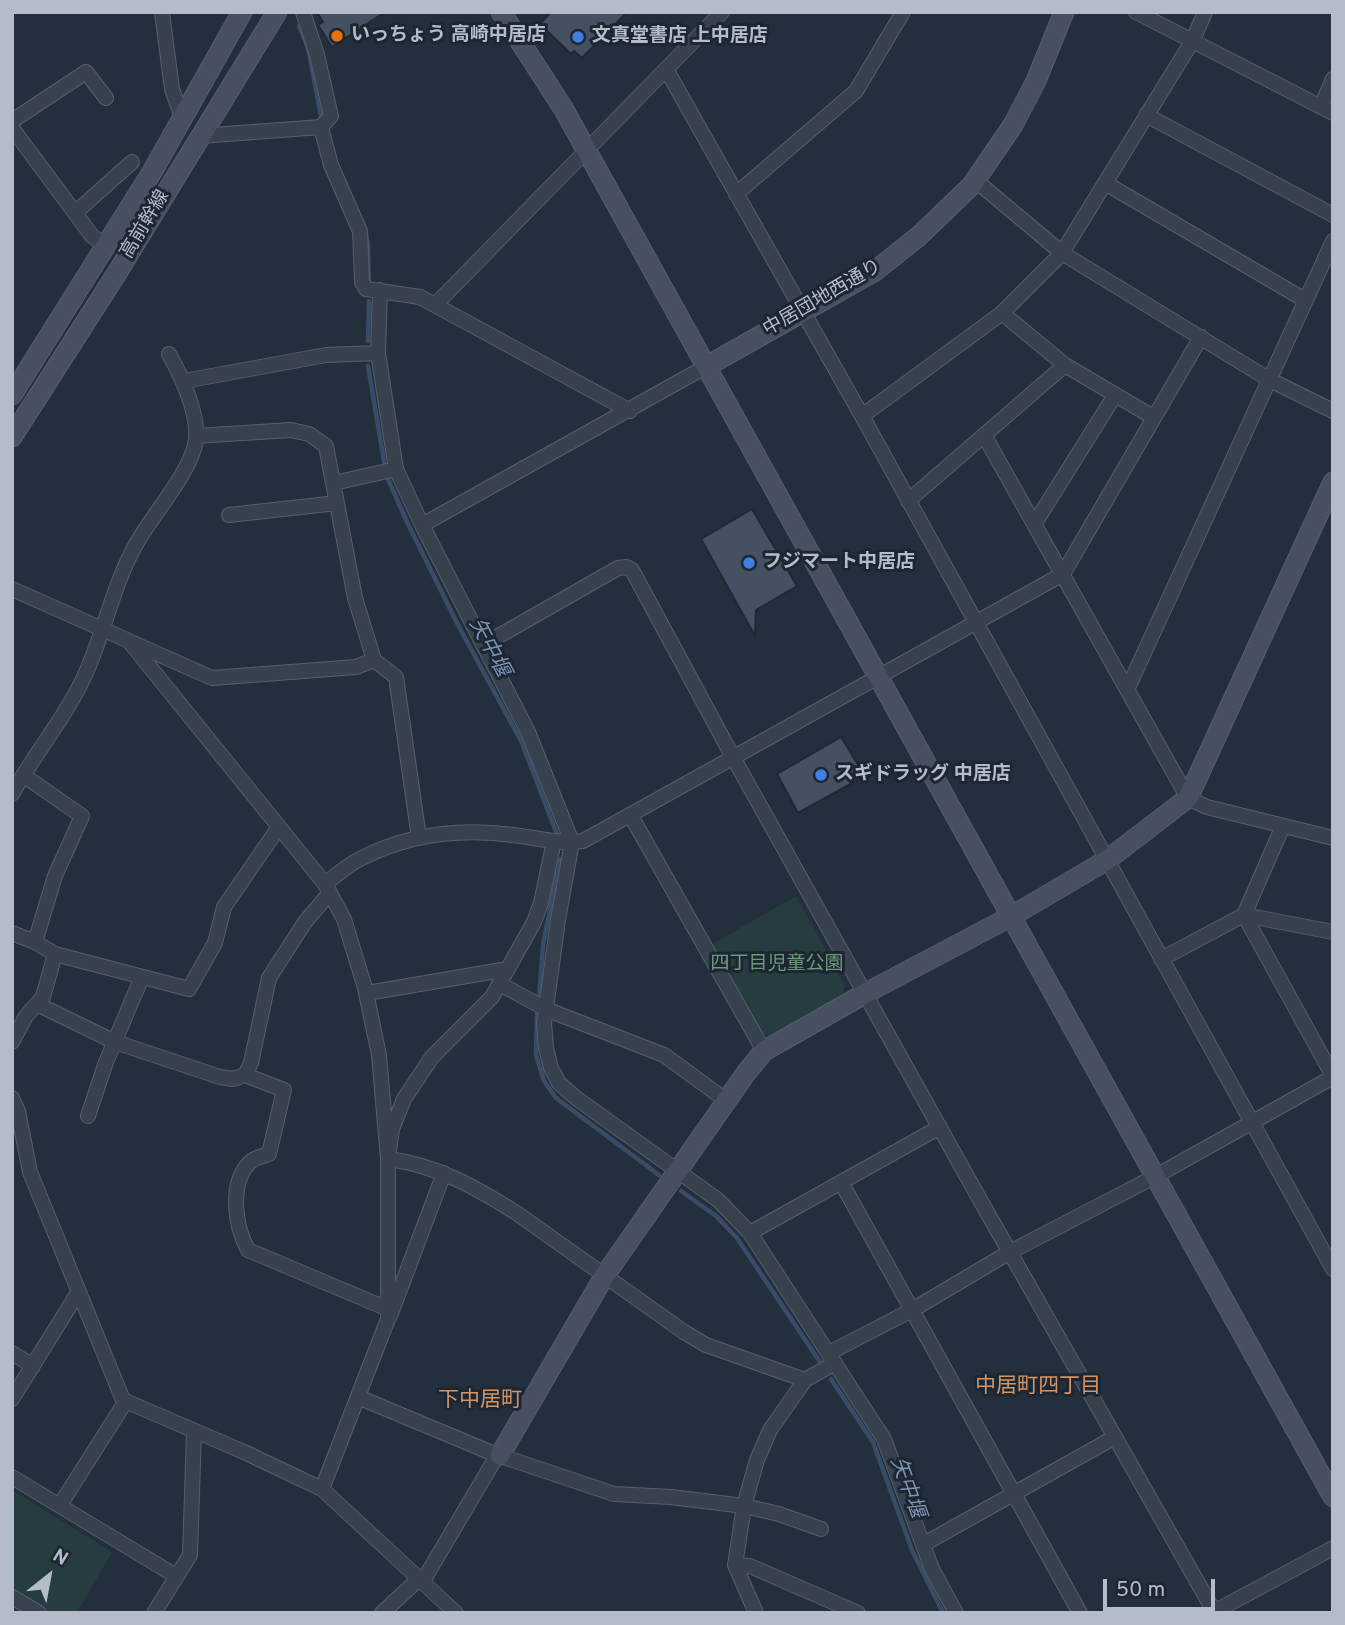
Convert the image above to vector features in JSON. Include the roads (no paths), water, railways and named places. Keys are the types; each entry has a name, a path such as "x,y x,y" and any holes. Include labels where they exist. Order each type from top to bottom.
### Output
{"street":[{"path":"162,12 172,89 182,117"},
{"name":"高前幹線","path":"12,395 152,172 242,12"},
{"name":"高前幹線","path":"12,437 117,273 277,12"},
{"path":"200,136 321,127 331,116 303,12"},
{"path":"500,12 558,100 1333,1497"},
{"path":"436,304 722,12"},
{"path":"736,194 856,91 903,12"},
{"name":"中居団地西通り","path":"707,366 875,271 919,236 975,180 1013,125 1036,81 1064,12"},
{"path":"1136,12 1327,110 1333,79"},
{"path":"862,416 1002,313 1062,253 1193,40 1205,12"},
{"path":"666,69 862,416 1333,1269"},
{"path":"12,121 86,72 106,97"},
{"path":"1146,116 1333,215"},
{"path":"321,127 331,166 360,231 362,282 366,289 408,293 436,304 630,411"},
{"path":"12,128 92,236 106,246"},
{"path":"75,213 132,162"},
{"path":"975,180 1062,253 1270,380 1333,411"},
{"path":"1105,183 1305,300"},
{"path":"1127,690 1333,241"},
{"path":"380,290 378,353 396,469 528,732 572,842 544,1023 551,1068 559,1083 576,1098 718,1200 750,1233 884,1439 932,1569 956,1613"},
{"path":"1002,313 1065,365 1153,417"},
{"path":"245,1075 251,1063 269,978 327,889 358,860 397,843 438,833 583,841 1063,573 1201,337"},
{"path":"184,381 326,355 378,353"},
{"path":"12,794 66,712 85,675 134,548 187,465 197,428 184,381 169,354"},
{"path":"908,501 1065,365"},
{"path":"422,525 707,366"},
{"path":"1035,523 1115,395"},
{"path":"196,436 291,430 309,433 326,446 355,598 374,660 396,677 419,838"},
{"path":"984,435 1188,798 1207,807 1333,838"},
{"path":"334,483 396,469"},
{"path":"382,1613 421,1579 605,1275 764,1051 866,993 1010,917 1107,860 1188,798 1333,482"},
{"path":"229,515 337,503"},
{"path":"483,645 618,568 626,567 636,576 734,758 1214,1612 1333,1548"},
{"path":"12,589 212,678 356,667 374,660"},
{"path":"129,641 327,889 344,919 367,993 379,1055 388,1159 388,1314 321,1489"},
{"path":"23,775 82,816 55,876 35,942"},
{"path":"631,816 764,1051"},
{"path":"1161,959 1244,915 1283,826"},
{"path":"12,933 55,954 189,989 215,943 224,907 279,827"},
{"path":"388,1159 392,1129 404,1099 432,1057 492,997 534,922 541,903 554,841"},
{"path":"1244,915 1333,932"},
{"path":"756,1613 736,1565 744,1506 757,1460 770,1430 805,1380 832,1358 1010,1252 1156,1176 1333,1077 1244,915"},
{"path":"12,1042 26,1016 43,997 55,954"},
{"path":"367,993 508,969"},
{"path":"88,1116 142,977"},
{"path":"500,984 548,1010 664,1055 727,1101"},
{"path":"37,1004 115,1042 220,1077 233,1079 245,1075 284,1090 270,1154 250,1161 241,1176 236,1204 241,1237 248,1250 388,1314"},
{"path":"12,1098 18,1111 30,1172 123,1399 321,1489 456,1613"},
{"path":"750,1233 940,1126"},
{"path":"388,1159 444,1173 472,1185 519,1214 706,1345 805,1380"},
{"path":"388,1314 393,1311 444,1173"},
{"path":"841,1182 1080,1613"},
{"path":"12,1399 79,1291"},
{"path":"12,1353 33,1366"},
{"path":"358,1397 499,1454 614,1494 671,1497 744,1506 779,1514 821,1529"},
{"path":"60,1505 126,1401"},
{"path":"155,1613 190,1555 194,1432"},
{"path":"924,1544 1115,1437"},
{"path":"12,1477 176,1576"},
{"path":"736,1565 750,1566 858,1613"},
{"path":"12,1597 39,1613"}],"waterway":[{"name":"矢中堰","path":"299,26 308,48 321,116"},
{"name":"矢中堰","path":"366,235 369,283"},
{"name":"矢中堰","path":"368,341 369,301"},
{"name":"矢中堰","path":"368,366 385,467"},
{"name":"矢中堰","path":"388,479 458,625 521,741 557,834"},
{"name":"矢中堰","path":"539,1000 543,945 560,859"},
{"name":"矢中堰","path":"537,1013 536,1055 544,1081 556,1098 659,1175"},
{"name":"矢中堰","path":"681,1191 716,1216 737,1238 822,1365"},
{"name":"矢中堰","path":"831,1379 873,1442 912,1550 943,1613"}],"place":[{"name":"いっちょう 高崎中居店","path":"337,36"},
{"name":"文真堂書店 上中居店","path":"578,37"},
{"name":"フジマート中居店","path":"749,563"},
{"name":"スギドラッグ 中居店","path":"821,775"}],"district":[{"name":"中居町四丁目","path":"1038,1388"},
{"name":"下中居町","path":"480,1402"}],"park label":[{"name":"四丁目児童公園","path":"777,965"}]}
